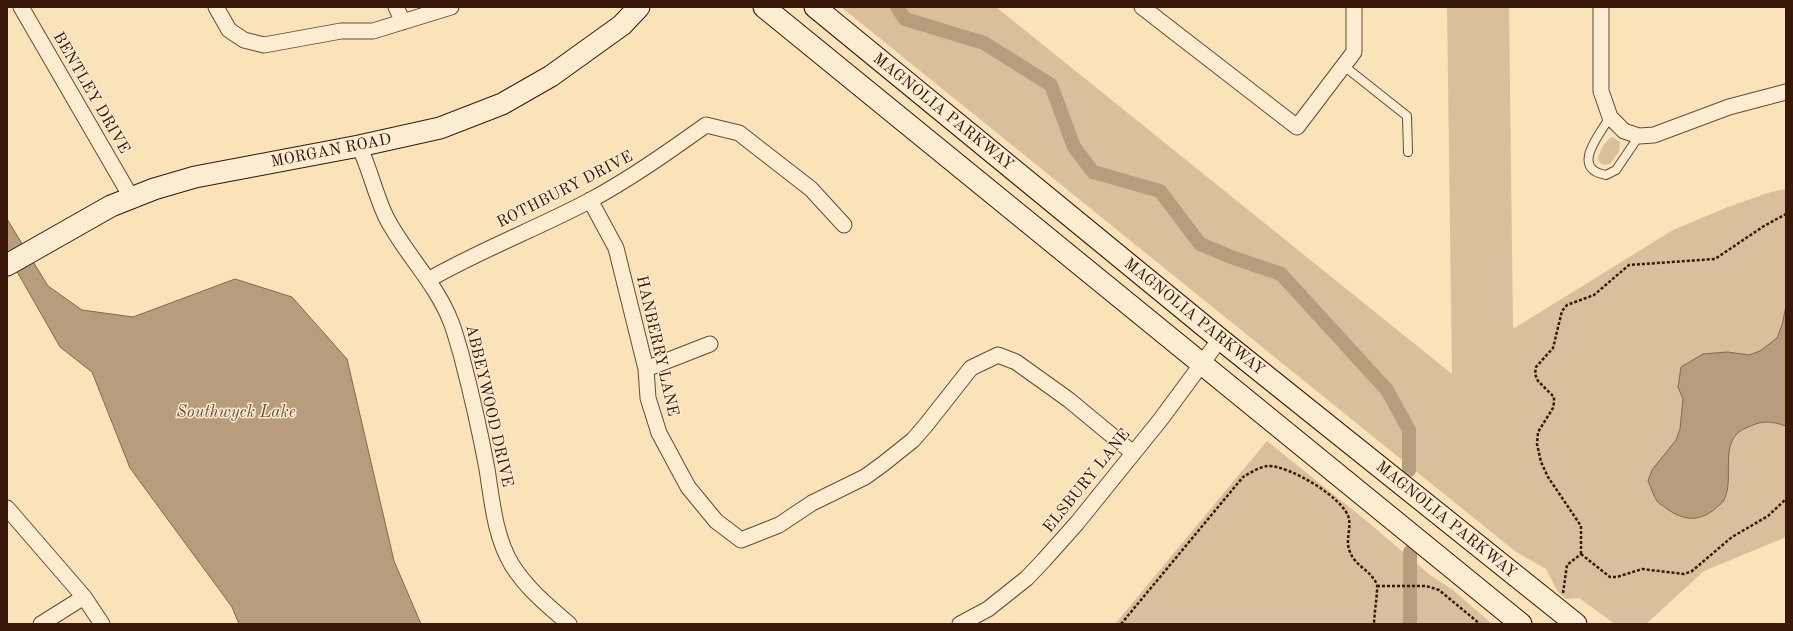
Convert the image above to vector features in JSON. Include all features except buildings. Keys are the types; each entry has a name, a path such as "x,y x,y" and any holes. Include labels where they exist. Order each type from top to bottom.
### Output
{"main road":[{"name":"MORGAN ROAD","path":"7,265 111,206 131,197 195,177 359,146 440,128 502,104 551,76 622,25 639,7"},
{"name":"MAGNOLIA PARKWAY","path":"764,7 1521,624"},
{"name":"MAGNOLIA PARKWAY","path":"815,7 1220,339 1576,624"},
{"path":"872,95 891,69"},
{"path":"1040,232 1059,206"}],"street":[{"name":"BENTLEY DRIVE","path":"21,7 131,197"},
{"path":"216,7 229,30 244,40 264,45 341,31 373,31 451,7"},
{"path":"396,7 403,22"},
{"path":"1148,9 1297,127 1354,52 1354,7"},
{"path":"1601,7 1601,91 1610,117 1624,130 1639,136 1654,135 1729,107 1786,92"},
{"name":"ROTHBURY DRIVE","path":"428,280 464,260 590,200 647,167 706,125 739,133 811,189 844,225"},
{"name":"ABBEYWOOD DRIVE","path":"359,146 368,166 374,188 387,217 410,255 428,280 451,322 467,376 486,464 496,524 502,544 511,564 526,585 569,624"},
{"name":"HANBERRY LANE","path":"590,200 616,248 646,369 648,398 659,433 688,487 716,521 741,540 779,525 812,503 865,477 913,440 971,368 998,355 1022,366 1069,400 1133,453"},
{"name":"ELSBURY LANE","path":"960,624 988,609 1027,578 1077,523 1161,419 1220,339"},
{"path":"646,369 710,344"},
{"path":"7,508 84,597 102,624"},
{"path":"41,624 84,597"}],"lane":[{"path":"1344,66 1406,116 1408,152"},
{"path":"1610,117 1591,147 1588,159 1591,168 1597,174 1606,175 1616,170 1639,136"}],"path":[{"path":"1786,214 1764,226 1715,259 1629,266 1594,295 1567,305 1562,311 1553,348 1536,367 1535,374 1538,381 1554,397 1553,408 1538,432 1536,444 1541,462 1548,477 1580,526 1581,554 1610,577 1617,577 1642,569 1684,574 1692,572 1732,537 1768,516 1786,499"},
{"path":"1122,624 1216,507 1243,477 1253,471 1268,466 1291,472 1317,486 1333,496 1344,508 1349,519 1347,540 1350,553 1378,586 1374,624"},
{"path":"1562,596 1567,565 1581,554"},
{"path":"1378,586 1426,586 1439,590 1480,624"}],"shaded area":[{"path":"841,7 996,7 1452,374 1447,7 1509,7 1513,329 1673,230 1728,207 1771,192 1786,189 1786,537 1704,571 1646,624 1615,624 1579,598 1566,599 1558,592 1546,569 1516,552"},
{"path":"1612,137 1620,142 1619,152 1610,164 1605,165 1600,163 1598,158 1603,146"},
{"path":"1267,441 1369,523 1430,575 1453,590 1492,624 1115,624"}],"water":[{"name":"Southwyck Lake","path":"7,219 48,286 82,310 133,317 235,279 292,297 347,359 394,561 421,624 239,624 232,607 130,468 92,372 60,347 7,254"},
{"path":"1786,306 1786,426 1771,422 1763,422 1748,427 1738,433 1732,440 1730,449 1728,459 1727,490 1723,502 1706,515 1699,517 1686,518 1673,513 1658,502 1648,481 1652,470 1676,440 1680,429 1683,399 1678,387 1681,367 1703,354 1727,352 1749,355 1760,351 1777,338 1782,325"}],"waterway":[{"path":"897,7 905,19 984,43 1051,85 1074,147 1093,172 1160,191 1200,244 1234,258 1281,274 1387,390 1409,430 1409,470"},
{"path":"1410,552 1410,624"}]}
